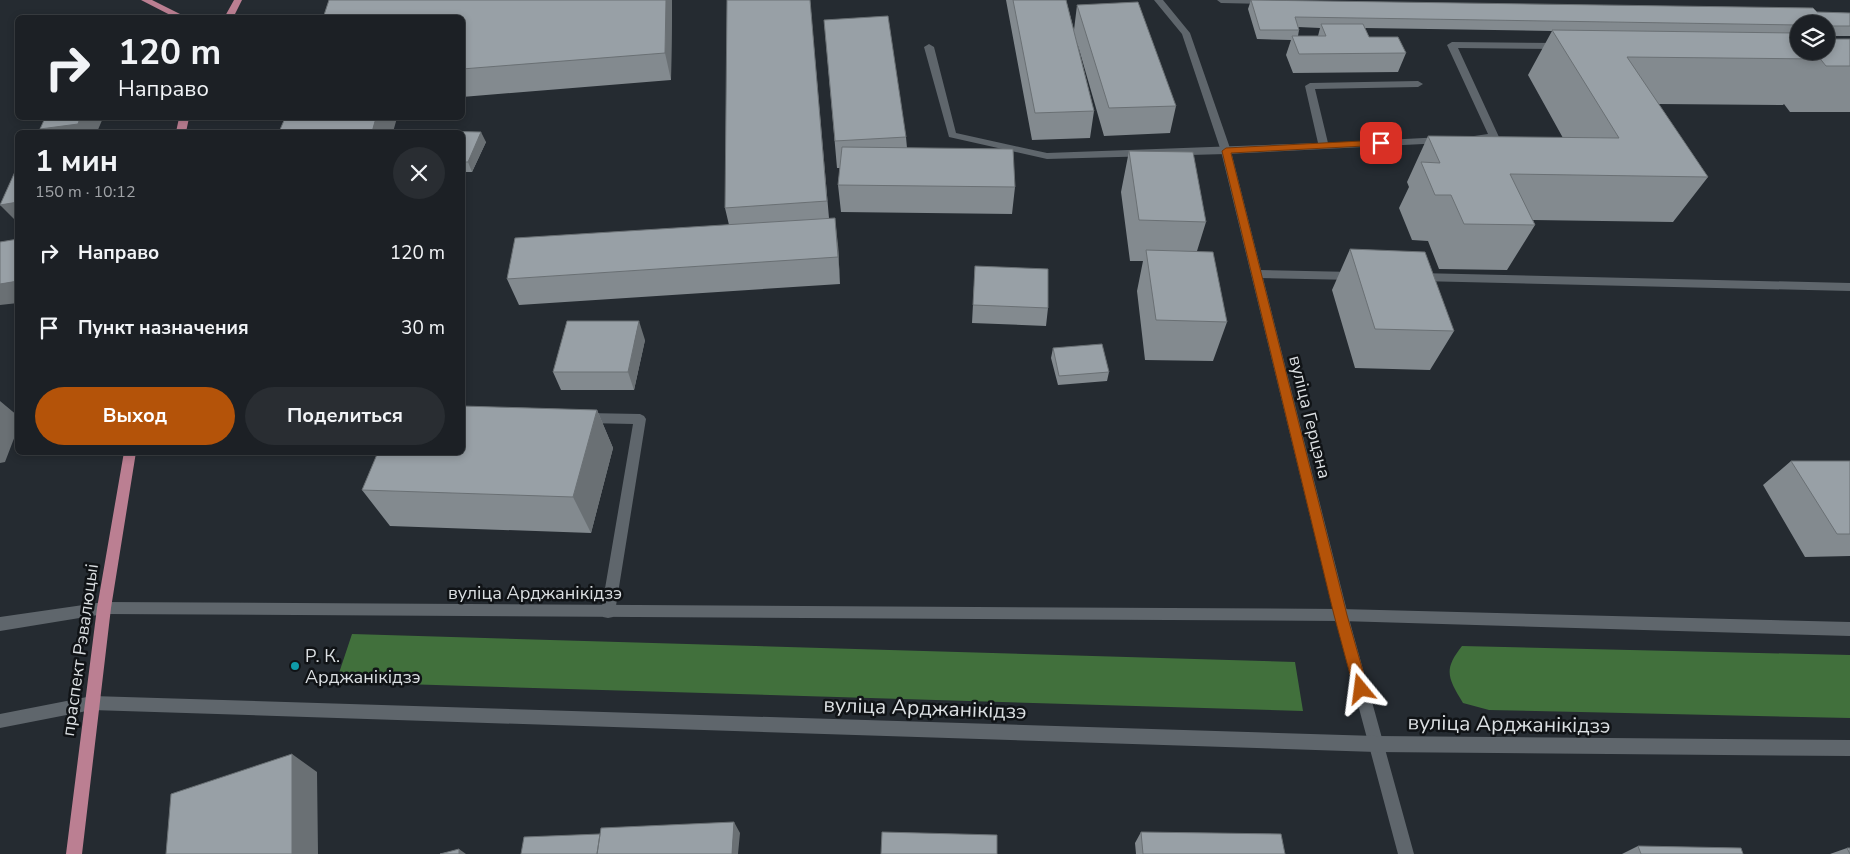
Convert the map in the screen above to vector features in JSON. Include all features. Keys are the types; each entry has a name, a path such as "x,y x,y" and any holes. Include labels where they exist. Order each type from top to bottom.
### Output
{"main road":[{"path":"145,0 178,15"},
{"path":"230,15 238,0"},
{"name":"вуліца Герцэна","path":"1158,0 1186,33 1226,151 1340,615 1406,854"},
{"path":"1221,0 1281,1"},
{"path":"929,47 952,135 1047,156 1226,151 1494,138 1452,45 1571,46"},
{"path":"1324,146 1310,86 1418,84"},
{"path":"1257,274 1365,276"},
{"path":"1405,277 1850,287"},
{"path":"571,418 640,419 608,612"},
{"name":"праспект Рэвалюцыі","path":"74,854 104,608 130,455"},
{"name":"вуліца Арджанікідзэ","path":"0,624 104,608 1340,615 1850,629"},
{"name":"вуліца Арджанікідзэ","path":"0,721 92,703 1376,744 1850,748"}],"green space":[{"path":"352,634 1295,662 1303,711 336,682"},
{"path":"1462,646 1850,655 1850,718 1489,710 1463,703 1451,680 1450,668"}],"building":[{"path":"329,0 666,0 665,53 465,69 465,15 324,15"},
{"path":"727,0 810,0 827,201 725,208"},
{"path":"1013,0 1066,0 1094,111 1035,113"},
{"path":"1251,0 1813,8 1817,12 1850,13 1850,26 1835,26 1835,15 1790,15 1790,25 1295,17 1299,30 1260,30"},
{"path":"1138,2 1176,106 1109,108 1077,5"},
{"path":"888,16 906,137 835,141 824,20"},
{"path":"1321,24 1363,24 1369,37 1398,37 1406,53 1299,54 1292,36 1326,36"},
{"path":"1552,30 1790,33 1790,59 1627,57 1708,177 1510,174 1535,225 1464,224 1451,195 1435,195 1421,162 1440,163 1428,136 1619,138"},
{"path":"1835,39 1850,39 1850,66 1826,66 1821,60 1835,60"},
{"path":"44,120 79,120 78,124 40,129"},
{"path":"284,120 375,120 373,130 280,130"},
{"path":"465,132 481,132 468,162 465,162"},
{"path":"842,147 1013,149 1015,187 838,185"},
{"path":"1129,151 1193,152 1206,222 1139,220"},
{"path":"15,172 15,202 0,205"},
{"path":"835,218 838,257 507,279 515,238"},
{"path":"15,240 15,282 0,284 0,242"},
{"path":"1350,249 1425,252 1454,331 1375,329"},
{"path":"1146,250 1213,252 1227,322 1156,320"},
{"path":"975,266 1048,269 1048,308 973,305"},
{"path":"567,321 639,321 628,372 553,372"},
{"path":"1102,344 1109,372 1059,376 1053,348"},
{"path":"465,406 597,410 573,497 362,490 377,455 465,455"},
{"path":"1791,461 1850,461 1850,534 1837,534"},
{"path":"292,754 292,854 166,854 171,794"},
{"path":"734,822 732,854 597,854 601,828"},
{"path":"882,832 997,835 997,854 881,854"},
{"path":"1141,832 1281,834 1285,854 1143,854"},
{"path":"600,834 597,854 521,854 524,837"},
{"path":"1638,846 1741,848 1743,854 1641,854"},
{"path":"459,849 459,854 440,854"}],"place":[{"name":"Р. К. Арджанікідзэ","path":"295,666"}],"route":[{"path":"1361,689 1340,615 1226,151 1381,143"}]}
